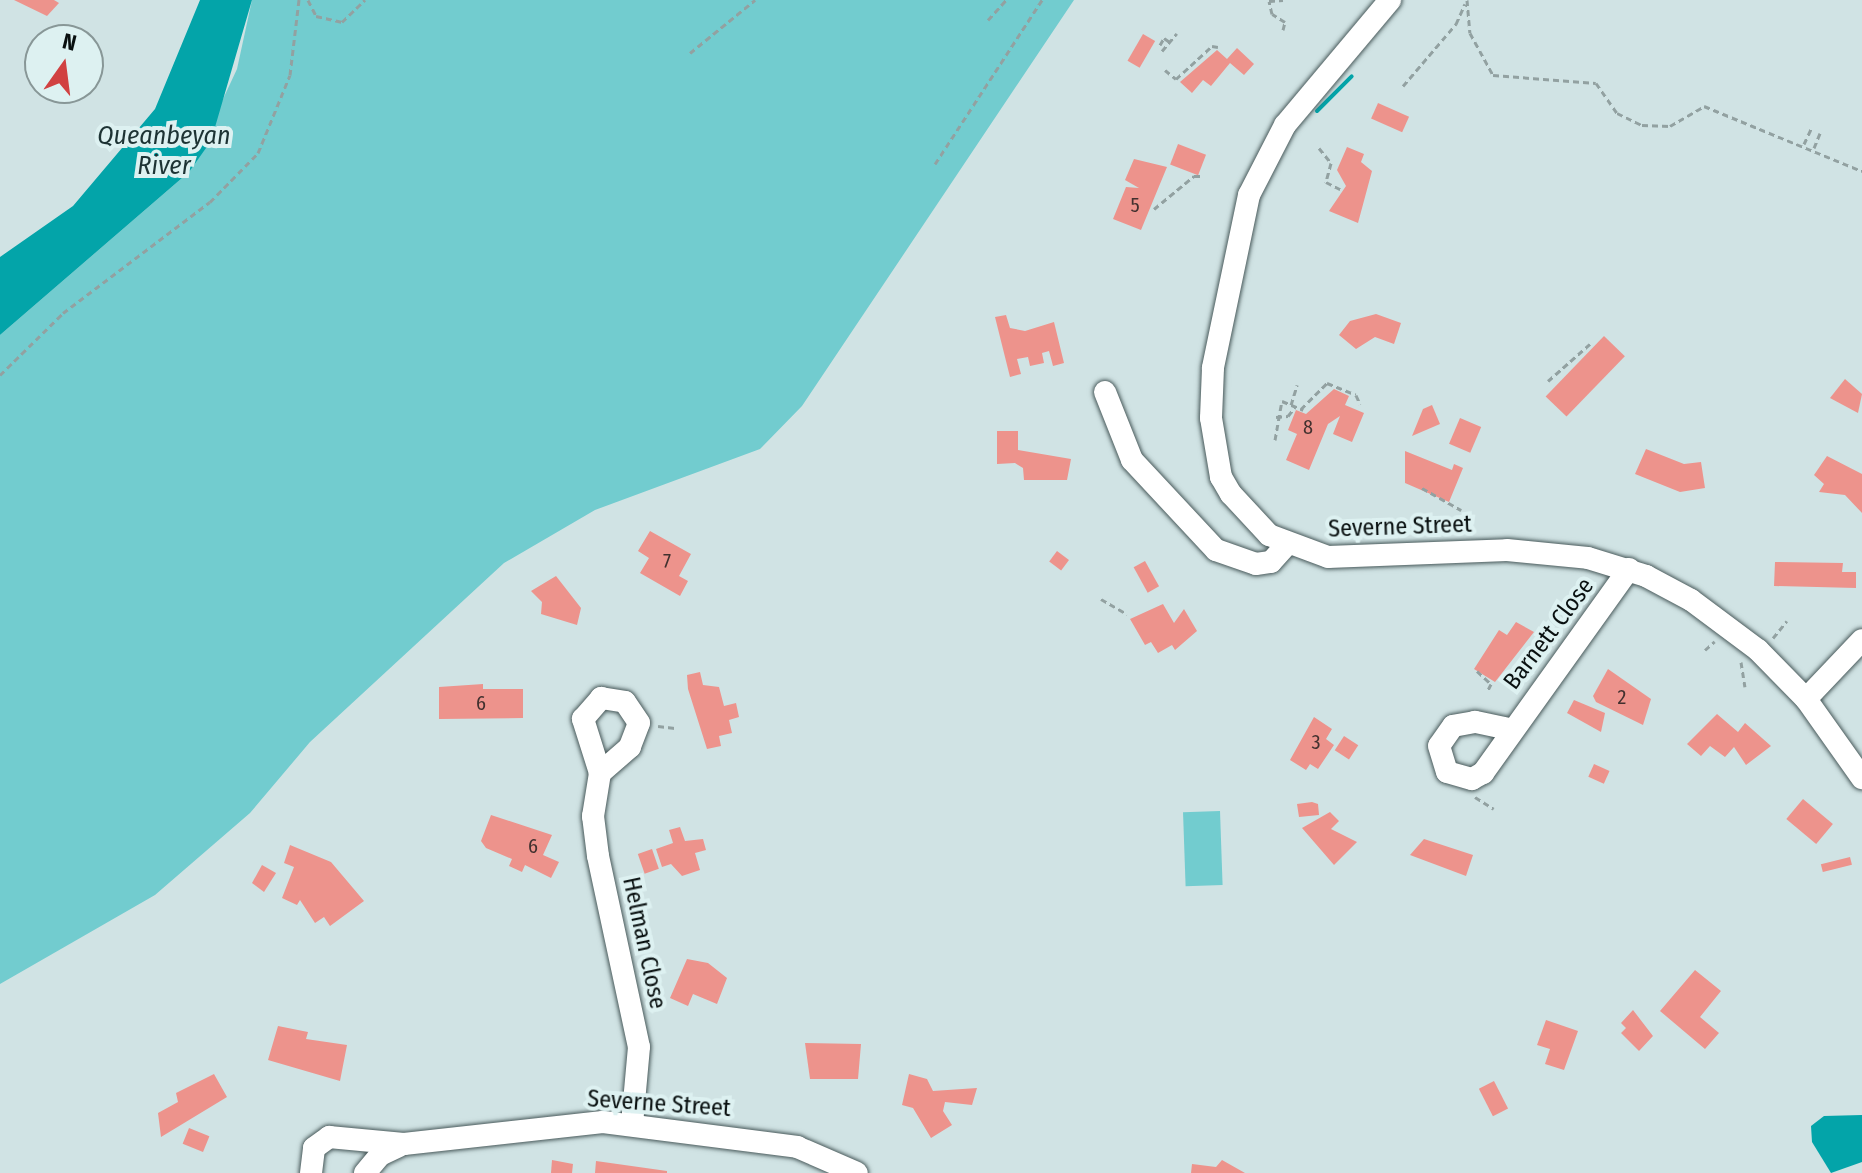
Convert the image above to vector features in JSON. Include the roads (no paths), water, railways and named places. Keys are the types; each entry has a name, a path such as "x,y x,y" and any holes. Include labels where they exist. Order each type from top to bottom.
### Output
{"street":[{"name":"Severne Street","path":"1390,0 1308,95 1266,157 1249,195 1221,315 1211,418 1221,477 1257,525 1287,544 1345,559 1547,552 1629,569 1691,600 1752,658 1806,699 1862,778"},
{"path":"1105,392 1132,460 1216,550 1256,564 1271,562 1287,544"},
{"name":"Barnett Close","path":"1509,729 1629,569"},
{"path":"1806,699 1862,640"},
{"name":"Helman Close","path":"600,773 593,816 596,843 639,1047 632,1124"},
{"name":"Severne Street","path":"311,1173 311,1154 321,1141 351,1139 404,1144 533,1127 632,1124 797,1147 857,1173"},
{"name":"Severne Street","path":"351,1139 363,1154 364,1173"},
{"name":"Severne Street","path":"364,1173 380,1155 404,1144"}],"water":[{"name":"Queanbeyan River","path":"200,0 252,0 211,141 189,172 0,335 0,257 73,206 155,109"},
{"path":"1862,1115 1862,1162 1831,1173 1812,1142 1811,1126 1824,1116"}],"waterway":[{"path":"1317,111 1352,76"}]}
